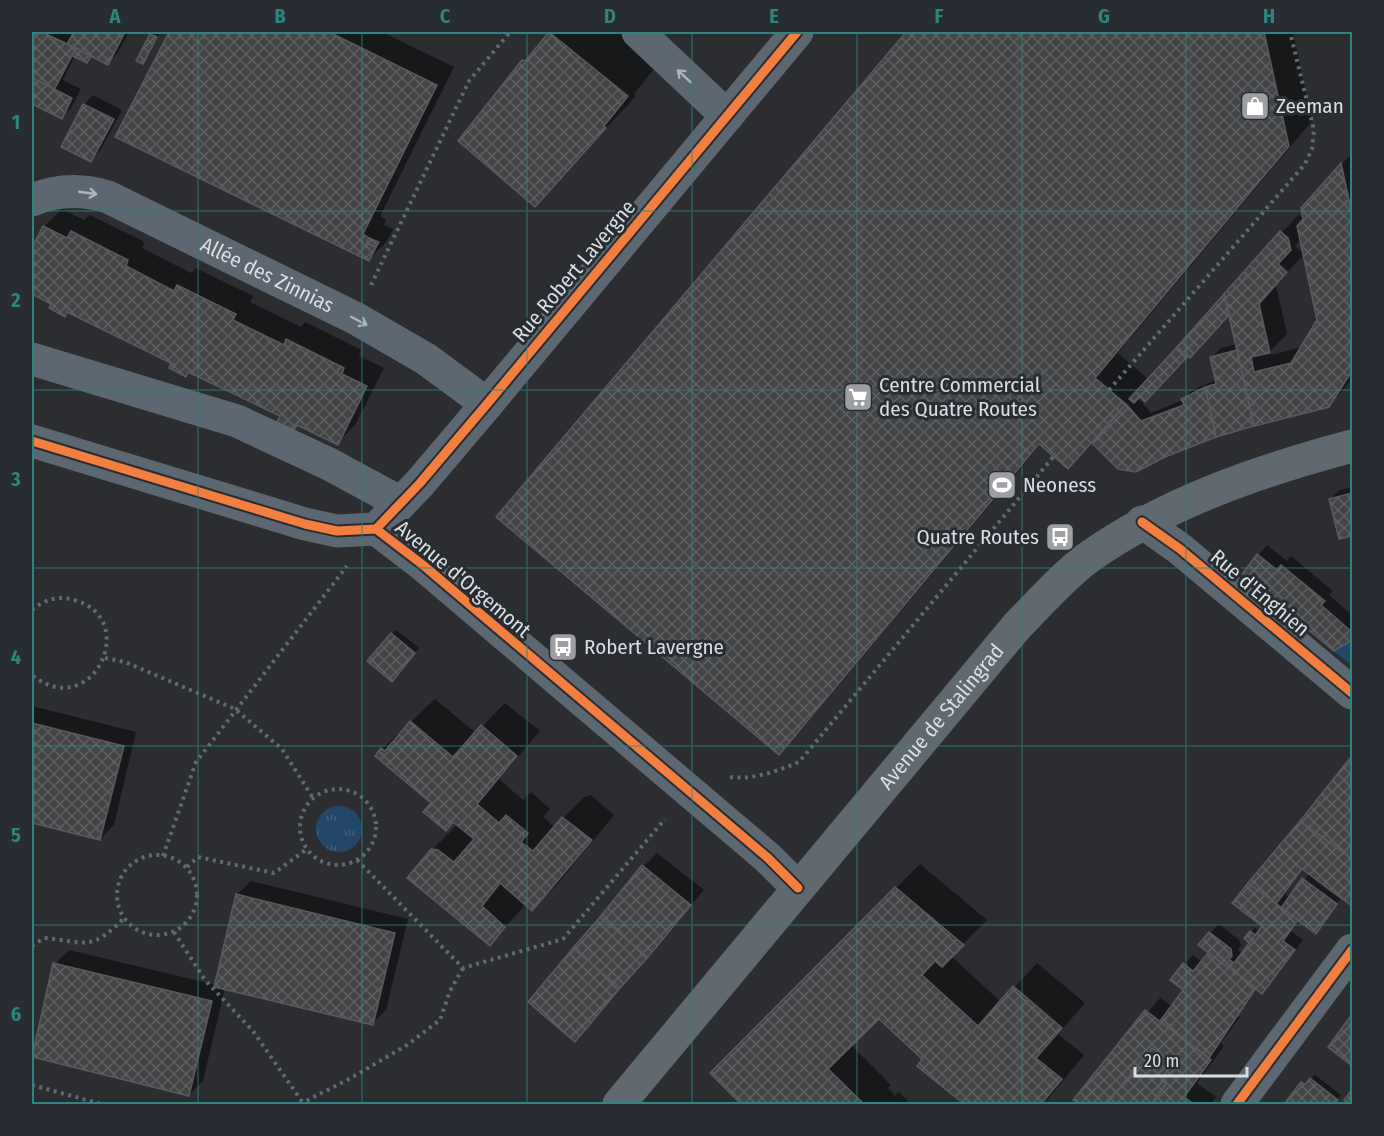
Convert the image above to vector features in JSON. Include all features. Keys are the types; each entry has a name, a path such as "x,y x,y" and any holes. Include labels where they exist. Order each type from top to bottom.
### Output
{"main road":[{"name":"Avenue de Stalingrad","path":"619,1104 1017,626 1088,558 1142,522 1286,463 1353,446"}],"street":[{"path":"638,32 727,116"},
{"name":"Rue Robert Lavergne","path":"376,530 487,404 797,32"},
{"name":"Allée des Zinnias","path":"32,200 45,194 67,191 90,192 108,197 355,318 426,358 487,404"},
{"path":"32,359 237,421 329,464 401,503"},
{"name":"Avenue d'Orgemont","path":"32,441 305,524 337,531 376,530 423,564 543,670 689,791 798,888"},
{"name":"Rue d'Enghien","path":"1142,522 1179,549 1353,693"},
{"path":"1237,1104 1353,950"}],"path":[{"path":"355,318 469,81 510,32"},
{"path":"1109,390 1305,164 1312,149 1314,130 1290,32"},
{"path":"174,932 205,980 253,1031 302,1104 388,1056 440,1020 450,991 463,968 563,939 689,791 712,769 725,777 746,779 777,771 799,762 1054,456"},
{"path":"163,856 196,762 376,530"},
{"path":"32,610 48,600 58,598 77,600 94,611 105,628 107,638 105,658 94,675 76,685 67,687 47,685 32,675"},
{"path":"105,658 125,662 235,709 282,749 313,798"},
{"path":"339,789 353,791 364,799 373,811 376,824 375,838 368,851 357,860 344,865 330,865 317,859 307,849 301,837 300,822 304,809 313,798 325,791 339,789"},
{"path":"187,867 198,856 274,873 307,849"},
{"path":"156,855 172,858 187,867 196,884 197,903 189,920 174,932 156,936 137,931 124,918 117,902 118,885 126,870 139,859 156,855"},
{"path":"357,860 463,968"},
{"path":"32,946 45,938 82,943 104,939 124,918"},
{"path":"32,1085 101,1104"}],"green space":[{"path":"1352,640 1352,666 1334,651"},
{"path":"339,806 355,813 362,829 355,845 339,852 323,845 316,829 323,813"}],"building":[{"path":"32,32 42,32 76,48 54,90 32,78"},
{"path":"74,32 125,32 108,65 67,44"},
{"path":"169,32 329,32 437,85 363,234 369,238 367,243 376,247 369,261 115,137"},
{"path":"549,32 628,96 604,126 606,128 535,207 458,141 522,60 525,61"},
{"name":"Centre Commercial des Quatre Routes","path":"906,32 1264,32 1289,146 1095,378 1126,404 1068,469 1039,444 779,755 496,517"},
{"path":"150,34 157,37 143,64 136,61"},
{"path":"76,48 91,56 87,63 72,56"},
{"path":"32,78 72,98 62,119 32,104"},
{"path":"83,104 114,119 91,162 61,147"},
{"path":"1341,163 1352,214 1352,371 1329,407 1254,426 1224,294 1280,231 1288,238 1291,250 1278,264 1287,272 1259,304 1270,353 1251,357 1254,372 1291,363 1317,320 1297,226 1303,219 1301,208"},
{"path":"43,226 67,238 71,231 128,260 126,266 174,291 177,285 236,314 233,320 284,345 286,339 344,368 342,374 367,386 338,445 297,425 294,430 277,422 280,416 188,372 186,377 169,368 171,363 67,312 65,317 49,308 51,304 32,294 32,247"},
{"path":"369,238 379,242 376,247 367,243"},
{"path":"1224,294 1229,315 1190,358 1177,347"},
{"path":"1177,347 1188,356 1145,402 1140,397 1134,403 1129,399"},
{"path":"1237,350 1254,426 1216,437 1205,387 1216,384 1210,357"},
{"path":"1205,387 1216,437 1165,457 1136,472 1118,469 1092,443 1126,404 1141,421 1184,405 1181,399"},
{"path":"1352,493 1352,536 1339,539 1329,499"},
{"path":"1257,554 1277,570 1281,565 1325,601 1321,605 1352,632 1352,640 1334,651 1242,574"},
{"path":"391,633 415,653 392,682 367,661"},
{"path":"410,721 453,757 481,725 517,756 477,804 499,823 506,815 528,833 521,842 533,851 562,817 592,840 532,911 500,883 482,906 505,927 490,946 407,878 431,849 438,850 454,862 474,839 453,822 446,831 423,812 431,803 375,756 381,748 385,751"},
{"path":"32,723 124,746 100,840 32,823"},
{"path":"1350,758 1352,760 1352,859 1300,821"},
{"path":"1300,821 1352,859 1352,906 1302,869 1276,904 1248,883"},
{"path":"642,865 691,905 648,957 600,917"},
{"path":"1302,878 1337,904 1316,934 1281,908"},
{"path":"1248,883 1298,920 1283,941 1295,950 1262,994 1198,945 1209,932 1231,949 1232,956 1229,960 1234,963 1262,926 1232,903"},
{"path":"895,887 964,945 942,967 935,961 922,975 978,1026 1013,986 1062,1028 1036,1058 1062,1079 1041,1104 964,1104 917,1066 922,1059 879,1019 828,1069 864,1104 741,1104 710,1073"},
{"path":"236,894 395,933 373,1025 214,987"},
{"path":"600,917 648,957 620,988 573,948"},
{"path":"1250,931 1255,935 1249,943 1244,938"},
{"path":"573,948 620,988 575,1042 528,1002"},
{"path":"1208,953 1256,988 1209,1058 1160,1021 1183,990 1170,980 1183,963 1193,971"},
{"path":"53,963 212,1001 189,1096 32,1057"},
{"path":"1145,1010 1211,1060 1184,1097 1194,1104 1151,1104 1166,1084 1161,1080 1173,1063 1152,1048 1107,1104 1079,1104 1073,1100"},
{"path":"1352,1014 1352,1066 1328,1047"},
{"path":"1152,1048 1173,1063 1161,1080 1166,1084 1151,1104 1107,1104"},
{"path":"1310,1078 1338,1100 1334,1104 1284,1104 1301,1082 1305,1084"},
{"path":"1352,1089 1352,1104 1349,1104 1344,1100"}],"cycle path":[{"path":"376,529 420,483 487,404 797,32"},
{"path":"32,441 305,524 337,531 376,529 423,565 768,858 798,888"},
{"path":"1142,522 1180,549 1352,693"},
{"path":"1237,1104 1352,950"}],"place":[{"name":"Zeeman","path":"1255,106"},
{"name":"Centre Commercial des Quatre Routes","path":"858,397"},
{"name":"Neoness","path":"1002,485"},
{"name":"Quatre Routes","path":"1060,537"},
{"name":"Robert Lavergne","path":"563,647"}]}
